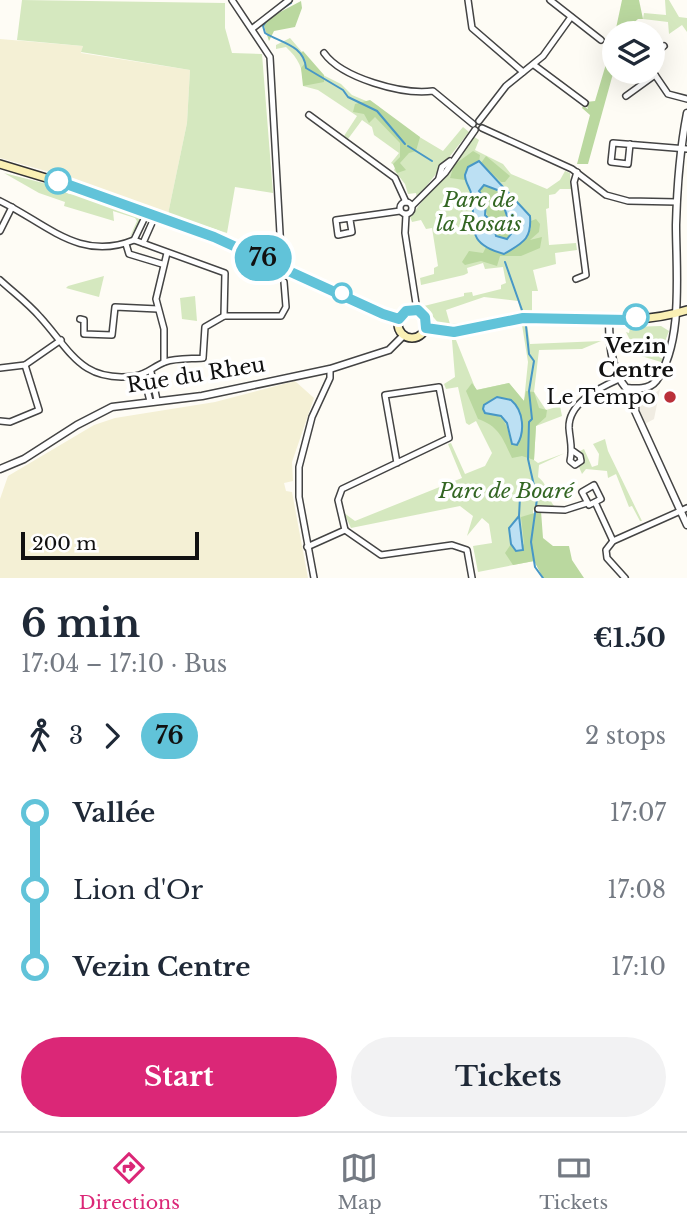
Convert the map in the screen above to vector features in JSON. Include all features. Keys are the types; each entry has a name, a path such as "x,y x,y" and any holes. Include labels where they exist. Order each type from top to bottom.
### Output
{"main road":[{"path":"0,164 146,212 278,264 399,319 404,335 414,338 426,328 454,332 523,318 660,319 687,310"},
{"path":"399,319 406,311 418,310 425,317 426,328"}],"street":[{"path":"232,0 267,49 272,78 281,251 278,264"},
{"path":"253,28 289,0"},
{"path":"468,0 472,28 523,72"},
{"path":"550,0 601,40"},
{"path":"418,310 401,205 409,204 439,178 506,86 534,65 571,18"},
{"path":"324,53 339,67 364,80 419,92 433,91 477,125 577,172 606,195 615,198 677,202"},
{"path":"534,65 585,103"},
{"path":"626,96 641,84"},
{"path":"661,84 668,94 687,99"},
{"path":"609,320 611,349 618,379 626,388 635,389 655,382 672,344 676,313 677,202 687,113"},
{"path":"309,115 395,178 411,212 350,220"},
{"path":"630,144 628,164 611,162 613,143 630,144 684,149"},
{"path":"576,279 586,275 574,183 577,172"},
{"path":"0,201 76,244 95,249 134,240 146,212"},
{"path":"0,231 12,207"},
{"path":"142,243 155,216"},
{"path":"134,240 225,274 224,316"},
{"path":"125,244 129,254 162,264"},
{"path":"164,362 166,349 158,309 157,286 167,253"},
{"path":"0,280 38,314 74,359 89,371 117,377 151,372 164,362 203,358 205,327 224,316 281,316 286,307 284,282"},
{"path":"80,319 84,320 84,334 113,335 115,307 158,309"},
{"name":"Rue du Rheu","path":"0,469 24,459 99,413 153,401 235,390 330,369 389,350 404,335"},
{"path":"0,368 25,365 61,340"},
{"path":"0,421 10,422 39,410 25,365"},
{"path":"314,578 299,497 299,467 312,417 330,378 330,369"},
{"path":"151,372 153,401"},
{"path":"144,374 153,401"},
{"path":"573,451 569,426 571,413 590,394 618,379"},
{"path":"397,463 385,395 439,387 449,438 397,463 342,489 338,500 345,530 381,555 452,545 467,550 472,578"},
{"path":"635,389 636,414 687,525"},
{"path":"538,509 565,510 595,502 601,499 594,485 582,492 587,503"},
{"path":"595,502 613,541"},
{"path":"625,578 607,558 606,550 613,541 687,508"},
{"path":"307,547 345,530"}],"shaded area":[{"path":"0,39 83,46 81,53 190,70 187,123 168,214 60,175 0,158"},
{"path":"295,381 314,398 292,462 293,481 284,483 286,491 292,492 308,578 0,578 0,499 8,476 94,425 115,418 215,402"},
{"path":"621,389 654,394 660,389 654,419 643,425 637,412 628,409"}],"green space":[{"path":"22,0 225,3 225,28 232,53 262,54 273,193 235,187 227,233 168,214 187,123 190,70 81,52 83,46 17,40"},
{"path":"622,0 639,0 643,19 618,21"},
{"path":"665,0 669,0 679,17 687,18 687,32 682,25 669,34 668,22 643,19 644,13 666,15"},
{"path":"301,1 302,8 295,27 274,31 269,41 264,26 267,19"},
{"path":"290,38 321,74 341,84 352,95 378,106 391,120 443,151 463,127 469,132 417,198 416,193 408,194 405,184 394,170 396,166 391,163 399,153 374,135 372,127 362,120 348,139 344,136 357,116 318,90 303,86 301,69 294,55 286,47 276,49 276,45"},
{"path":"303,51 324,75 324,82 303,86 301,68 306,62 300,54"},
{"path":"602,78 602,84 610,84 588,164 577,164 590,115 582,108 583,106 588,109 586,102 595,101"},
{"path":"370,100 420,137 416,151 409,153 400,163 406,170 397,173 393,164 400,157 400,143 375,117 369,123 364,114 353,112 355,104"},
{"name":"Parc de la Rosais","path":"473,136 479,140 475,150 503,164 511,174 547,189 560,180 565,171 570,173 571,189 560,189 549,195 549,208 546,209 549,245 576,243 577,250 555,253 556,264 533,270 538,291 532,291 532,313 521,313 518,301 484,297 446,310 450,324 468,323 440,325 424,306 464,296 464,293 472,292 473,296 501,289 501,285 506,283 503,267 485,269 483,263 467,268 468,273 464,275 421,285 420,278 434,274 434,268 438,266 432,228 426,229 421,220 412,222 410,217"},
{"path":"473,151 480,155 479,161 468,167 465,180 450,178 454,165"},
{"path":"486,156 510,176 505,182 501,182 481,163"},
{"path":"4,173 51,185 69,194 80,195 137,215 140,221 129,239 137,221 135,218 113,211 114,221 64,206 65,202 39,193"},
{"path":"484,185 500,191 511,229 507,239 496,237 479,191"},
{"path":"536,219 540,224 539,232 530,240 542,237 540,248 521,256 500,256 497,266 481,261 465,265 462,262 469,251 483,253 486,247 504,254 531,229 531,221"},
{"path":"104,276 99,297 66,288 68,286"},
{"path":"195,296 197,321 182,319 180,298"},
{"name":"Parc de Boaré","path":"527,324 530,344 601,341 582,349 539,350 534,392 546,410 560,406 562,416 536,426 534,460 538,463 565,453 539,465 538,477 556,508 537,507 533,510 534,561 478,572 473,546 492,543 489,524 482,518 467,536 473,516 460,506 351,528 344,513 355,521 462,478 448,444 451,443 465,474 485,466 492,453 476,421 469,425 466,423 458,387 446,389 444,384 455,377 452,340 456,340 476,390 509,383 524,401 528,362 522,325"},
{"path":"661,326 669,331 659,357 663,359 661,362 628,352 630,340 626,332 629,333 630,327"},
{"path":"472,383 477,390 509,383 524,401 526,391 534,392 539,408 547,410 546,417 536,426 534,460 522,456 512,458 496,429 478,419 466,391","holes":["489,401 520,410 522,425 512,444 504,421 483,409"]},
{"path":"605,439 608,451 642,521 632,506 629,507 616,474 608,478 607,471 586,469 582,474 579,467 584,459 580,451 584,449 592,467 598,465 599,454 593,444"},
{"path":"541,511 543,538 553,546 569,546 572,560 584,578 543,578 534,561 513,565 505,553 511,544 516,551 524,544 521,517"}],"water":[{"path":"479,161 530,216 527,236 504,254 491,250 477,239 473,225 472,196 465,178 468,167","holes":["484,185 500,191 511,229 507,239 496,236 493,223 485,215 486,201 479,191"]},
{"path":"497,397 511,400 519,410 522,428 517,445 512,444 507,423 501,416 485,413 483,409 484,405"},
{"path":"519,516 523,550 516,551 511,544 509,528"}],"waterway":[{"path":"274,14 291,3"},
{"path":"267,20 263,26 265,33 296,49 306,68 343,90 348,97 377,111 405,144"},
{"path":"408,146 432,161"},
{"path":"505,262 523,313"},
{"path":"526,326 529,354 534,361 529,391 532,419 529,422 528,459 537,499 531,542 535,567 543,578"},
{"path":"519,516 520,497"}],"bus line":[{"name":"76","path":"58,181 214,237 383,314 399,319 406,311 418,310 425,317 426,328 454,332 523,318 628,320 636,317"}],"place":[{"name":"Vezin Centre","path":"636,317"},
{"name":"Le Tempo","path":"670,397"}]}
